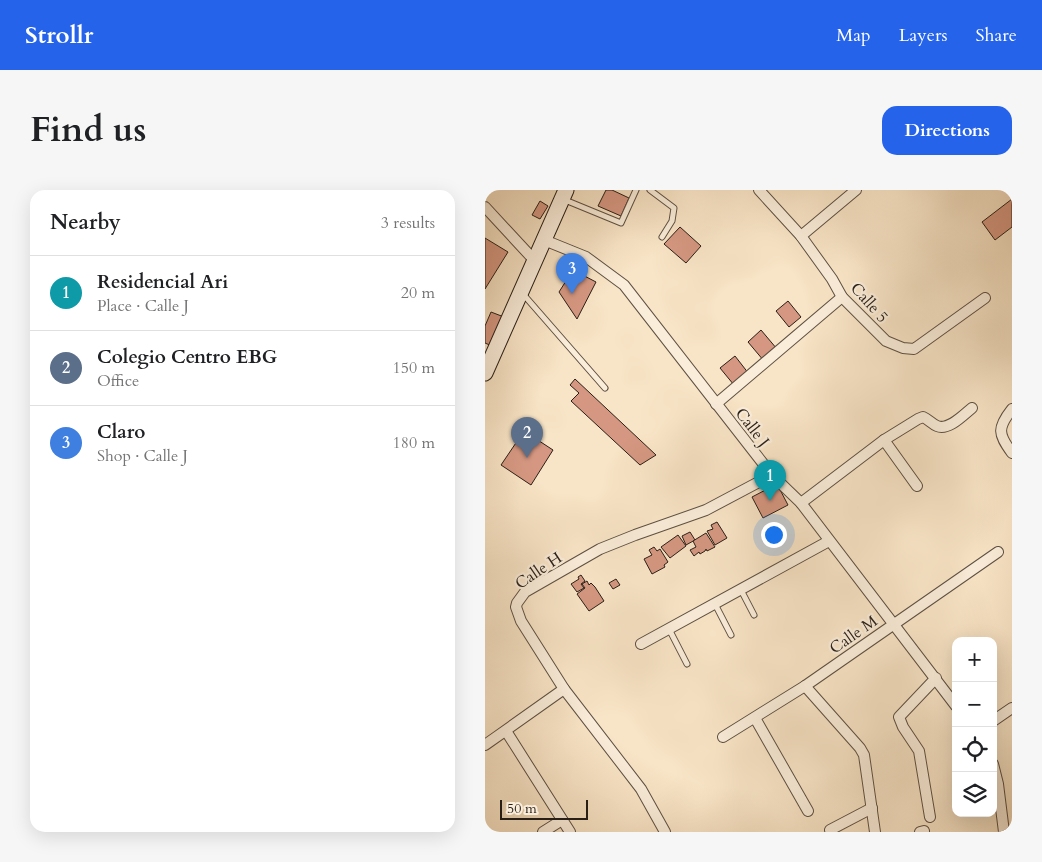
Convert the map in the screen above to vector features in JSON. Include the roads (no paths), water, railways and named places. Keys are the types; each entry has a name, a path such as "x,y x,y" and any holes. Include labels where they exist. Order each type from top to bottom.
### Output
{"main road":[{"path":"485,373 564,194"}],"street":[{"name":"Calle 5","path":"759,190 801,236 832,279 842,297 886,341 903,348 914,349 985,298"},
{"path":"801,236 856,190"},
{"path":"485,207 535,261"},
{"name":"Calle J","path":"544,240 586,257 624,285 772,475 801,503 952,700"},
{"path":"716,404 842,297"},
{"path":"801,503 884,440 920,418 927,418 938,426 945,426 951,424 972,408"},
{"path":"1012,409 1003,421 1001,430 1002,439 1012,453"},
{"path":"884,440 917,486"},
{"name":"Calle H","path":"665,832 641,789 564,689 516,612 517,602 525,592 600,549 706,510 772,475"},
{"path":"641,644 829,541"},
{"name":"Calle M","path":"723,737 805,686 998,552"},
{"path":"930,817 919,751 903,727 899,717 936,678"},
{"path":"805,686 860,748 864,755 875,832"},
{"path":"485,746 564,689"},
{"path":"997,717 1012,708"},
{"path":"755,718 808,811"},
{"path":"506,732 570,832"},
{"path":"995,772 1004,832"},
{"path":"830,830 872,808"},
{"path":"543,832 562,820"}],"lane":[{"path":"564,194 621,224 636,190"},
{"path":"650,190 674,208 672,221 662,236"},
{"path":"521,292 605,388"},
{"path":"741,589 754,615"},
{"path":"715,603 731,635"},
{"path":"669,629 687,664"}],"place":[{"name":"Claro","path":"572,294"},
{"name":"Colegio Centro EBG","path":"527,458"},
{"name":"Residencial Ari","path":"770,501"}]}
